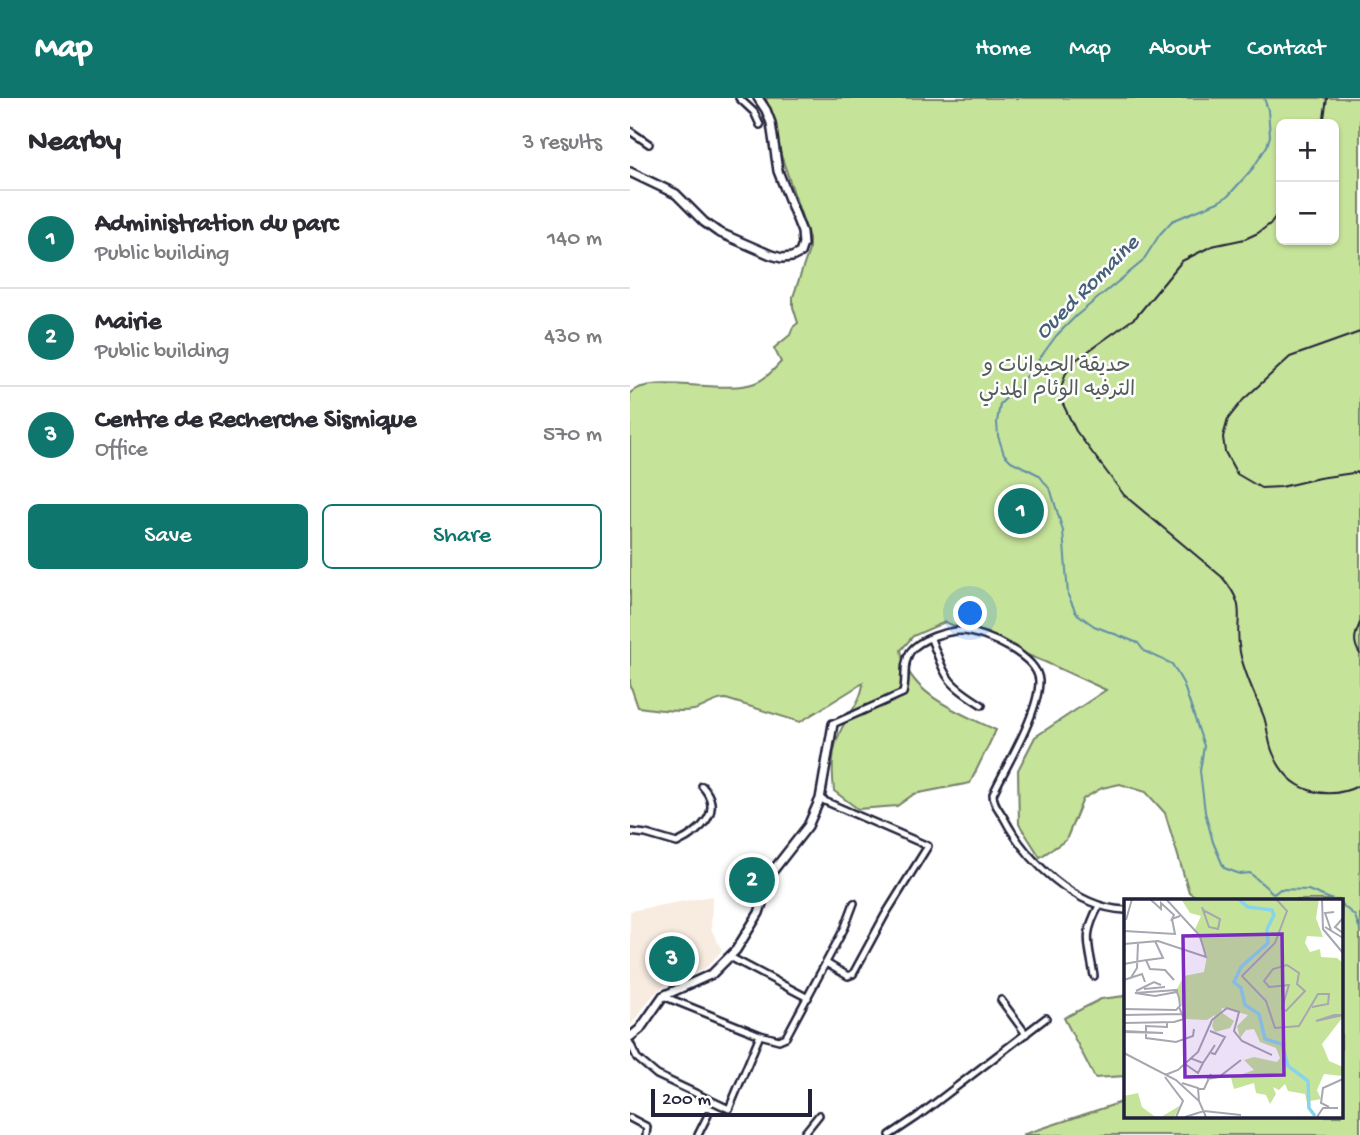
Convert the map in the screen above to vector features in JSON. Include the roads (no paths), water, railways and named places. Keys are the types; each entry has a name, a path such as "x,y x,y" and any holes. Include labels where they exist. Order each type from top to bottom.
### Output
{"street":[{"path":"739,98 754,111 760,125"},
{"path":"630,172 676,194 718,232 782,258 800,253 803,244 802,232 778,171 766,110 758,98"},
{"path":"630,131 649,144"},
{"path":"630,1037 640,1028 663,996 712,974 730,957 759,913 772,872 808,826 820,799 833,724 902,693 907,657 917,645 950,632 964,631 992,639 1027,658 1036,668 1039,678 1038,695 993,794 993,801 1013,835 1051,878 1099,906 1124,910"},
{"path":"932,639 946,678 954,688 982,705"},
{"path":"630,832 677,843 693,836 709,817 712,807 709,793 702,786"},
{"path":"820,799 928,846 885,915 853,974 848,976 826,963"},
{"path":"663,996 760,1035 779,1040 786,1037 845,927 854,903"},
{"path":"1094,976 1087,935 1099,906"},
{"path":"730,957 808,999"},
{"path":"1001,1000 1026,1034"},
{"path":"890,1135 1046,1018"},
{"path":"630,1043 637,1059 657,1075 729,1109 760,1035"},
{"path":"698,1135 708,1115"},
{"path":"803,1135 819,1115"},
{"path":"630,1118 647,1127 646,1135"}],"waterway":[{"name":"Oued Romaine","path":"1264,98 1270,136 1253,168 1228,196 1172,221 1142,262 1076,316 1056,336 1021,384 1000,404 998,436 1004,454 1011,461 1039,475 1051,491 1063,531 1068,595 1076,613 1094,626 1138,643 1144,651 1172,664 1183,683 1204,746 1200,771 1205,812 1224,868 1240,874 1250,873 1274,894 1280,889 1308,890 1330,899"},
{"name":"Oued Romaine","path":"1342,905 1355,916 1360,930"}],"railway":[{"path":"1324,119 1327,98"},
{"path":"1276,216 1258,233 1245,239 1212,246 1182,261 1136,317 1073,362 1065,375 1061,400 1076,431 1124,495 1222,577 1231,588 1238,606 1238,640 1247,677 1264,717 1271,749 1288,777 1298,785 1321,793 1334,793 1360,785"},
{"path":"1360,332 1290,357 1243,400 1228,419 1223,437 1225,452 1237,474 1261,488 1281,487 1360,472"},
{"path":"1360,623 1355,638 1360,654"}],"place":[{"name":"Administration du parc","path":"1021,511"},
{"name":"Mairie","path":"752,880"},
{"name":"Centre de Recherche Sismique","path":"672,959"}],"park label":[{"name":"حديقة الحيوانات و الترفيه الوئام المدني","path":"1057,379"}]}
